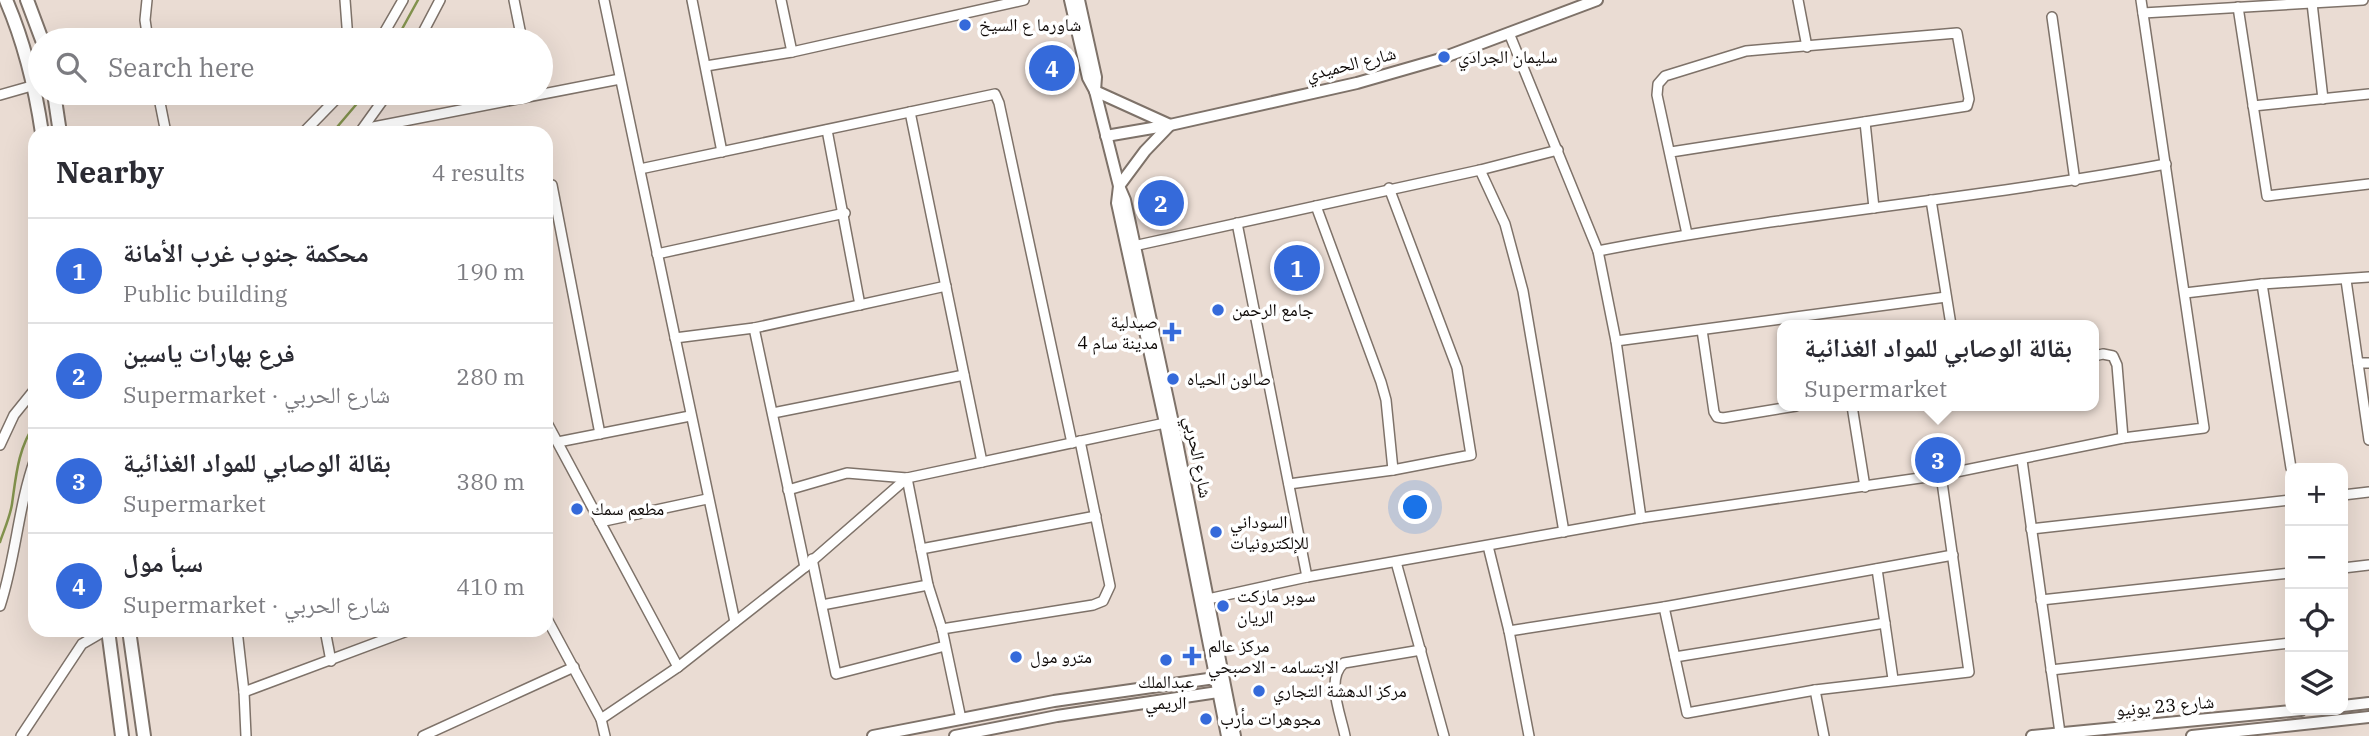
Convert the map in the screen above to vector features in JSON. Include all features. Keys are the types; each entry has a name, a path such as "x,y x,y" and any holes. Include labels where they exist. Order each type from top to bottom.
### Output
{"main road":[{"path":"6,0 28,60"},
{"path":"27,0 38,28"},
{"path":"38,105 40,126"},
{"path":"56,105 60,126"},
{"path":"108,637 122,736"},
{"path":"130,637 144,736"}],"street":[{"path":"146,28 147,0"},
{"path":"345,0 347,28"},
{"path":"387,28 403,0"},
{"path":"425,28 440,0"},
{"path":"514,0 520,28"},
{"path":"604,0 734,622"},
{"path":"692,0 722,152"},
{"path":"781,0 792,52"},
{"path":"706,66 792,52 978,5 1024,0"},
{"name":"شارع الحربي","path":"1070,0 1088,78 1095,91 1119,186 1117,203 1131,247 1235,736"},
{"name":"شارع الحربي","path":"1079,0 1096,77 1095,91"},
{"name":"شارع الحميدي","path":"1106,136 1170,125 1357,83 1437,60 1597,0"},
{"path":"1798,0 1807,47"},
{"path":"1208,599 1307,577 1641,518 1941,475 2123,439 2204,428 2141,0"},
{"path":"2143,13 2363,0"},
{"path":"2312,3 2323,99"},
{"path":"2238,7 2267,196 2369,184"},
{"path":"2052,17 2075,181"},
{"path":"1509,33 1598,251 1616,341 1641,518"},
{"path":"1671,152 1966,106 1969,99 1957,33 1746,51 1665,76 1658,84 1657,95 1687,234"},
{"path":"553,91 620,79"},
{"path":"0,95 28,87"},
{"path":"1095,91 1170,125 1144,151 1119,186"},
{"path":"640,169 995,94 1076,442 1096,516 1110,586 1102,601 1093,605 943,629"},
{"path":"2253,106 2369,94"},
{"path":"160,105 165,126"},
{"path":"310,126 330,105"},
{"path":"364,126 379,105"},
{"path":"385,126 485,105"},
{"path":"910,112 982,462"},
{"path":"1865,122 1874,208"},
{"path":"827,130 845,213 860,305"},
{"path":"1131,247 1480,170 1558,150"},
{"path":"1598,251 1687,234 2075,181 2166,164"},
{"path":"1480,170 1505,224 1522,291 1564,532"},
{"path":"1289,484 1393,470 1471,455 1457,368 1390,188"},
{"path":"1931,200 1950,320"},
{"path":"553,205 600,434"},
{"path":"1316,206 1381,382 1386,400 1393,470"},
{"path":"657,254 845,213"},
{"path":"1237,223 1307,577"},
{"name":"شارع الحربي","path":"1131,247 1227,736"},
{"path":"2185,293 2262,284 2369,278"},
{"path":"2346,280 2369,440"},
{"path":"2262,284 2290,463"},
{"path":"676,338 754,328 946,286"},
{"path":"1616,341 1946,296"},
{"path":"754,328 788,490 822,605 836,674 945,646"},
{"path":"1702,330 1714,412 1717,417 1777,409"},
{"path":"2099,355 2113,356 2117,365 2123,439"},
{"path":"2358,363 2369,363"},
{"path":"772,413 964,375"},
{"path":"0,444 14,415 28,398"},
{"path":"1853,411 1864,487"},
{"path":"558,442 690,416"},
{"path":"788,490 847,473 907,478 1165,423"},
{"path":"553,433 678,667"},
{"path":"2022,460 2060,733"},
{"path":"1664,607 1687,713 1815,690 1969,671 1941,475"},
{"path":"0,606 7,585 28,478"},
{"path":"907,478 928,585 943,629 961,719"},
{"path":"601,719 678,667 809,563 907,478"},
{"path":"2348,494 2369,492"},
{"path":"600,522 707,499"},
{"path":"2031,529 2285,501"},
{"path":"921,549 1096,516"},
{"path":"1488,546 1509,631 1529,736"},
{"path":"1509,631 1664,607 1953,555"},
{"path":"1396,562 1444,736"},
{"path":"2348,567 2369,565"},
{"path":"1877,569 1894,680"},
{"path":"2041,600 2285,574"},
{"path":"822,605 928,585"},
{"path":"1675,657 1885,623"},
{"path":"553,630 601,719 605,736"},
{"path":"21,736 82,644 94,637"},
{"path":"238,637 246,736"},
{"path":"326,637 331,661"},
{"path":"244,692 392,637"},
{"path":"2050,670 2285,644"},
{"path":"1345,736 1334,684 1338,669 1344,663 1421,650"},
{"path":"423,736 573,667"},
{"path":"877,736 1054,701 1215,678"},
{"path":"1815,690 1824,736"},
{"path":"955,736 1057,716 1218,692"},
{"path":"1054,701 1057,716"},
{"path":"2348,705 2369,703"},
{"name":"شارع 23 يونيو","path":"2032,736 2285,712"},
{"path":"2192,736 2263,732 2369,717"}],"waterway":[{"path":"403,28 418,0"},
{"path":"338,126 356,105"},
{"path":"0,542 11,509 21,452 28,435"}],"place":[{"name":"شاورما ع السيخ","path":"965,25"},
{"name":"سليمان الجرادي","path":"1444,57"},
{"name":"سبأ مول","path":"1052,68"},
{"name":"فرع بهارات ياسين","path":"1161,203"},
{"name":"محكمة جنوب غرب الأمانة","path":"1297,268"},
{"name":"جامع الرحمن","path":"1218,310"},
{"name":"صيدلية مدينة سام 4","path":"1172,332"},
{"name":"صالون الحياه","path":"1173,379"},
{"name":"بقالة الوصابي للمواد الغذائية","path":"1938,460"},
{"name":"مطعم سمك","path":"577,509"},
{"name":"السوداني للإلكترونيات","path":"1216,532"},
{"name":"سوبر ماركت الريان","path":"1223,606"},
{"name":"مركز عالم الابتسامه - الاصبحي","path":"1192,656"},
{"name":"مترو مول","path":"1016,657"},
{"name":"عبدالملك الريمي","path":"1166,660"},
{"name":"مركز الدهشة التجاري","path":"1259,691"},
{"name":"مجوهرات مأرب","path":"1206,719"}]}
